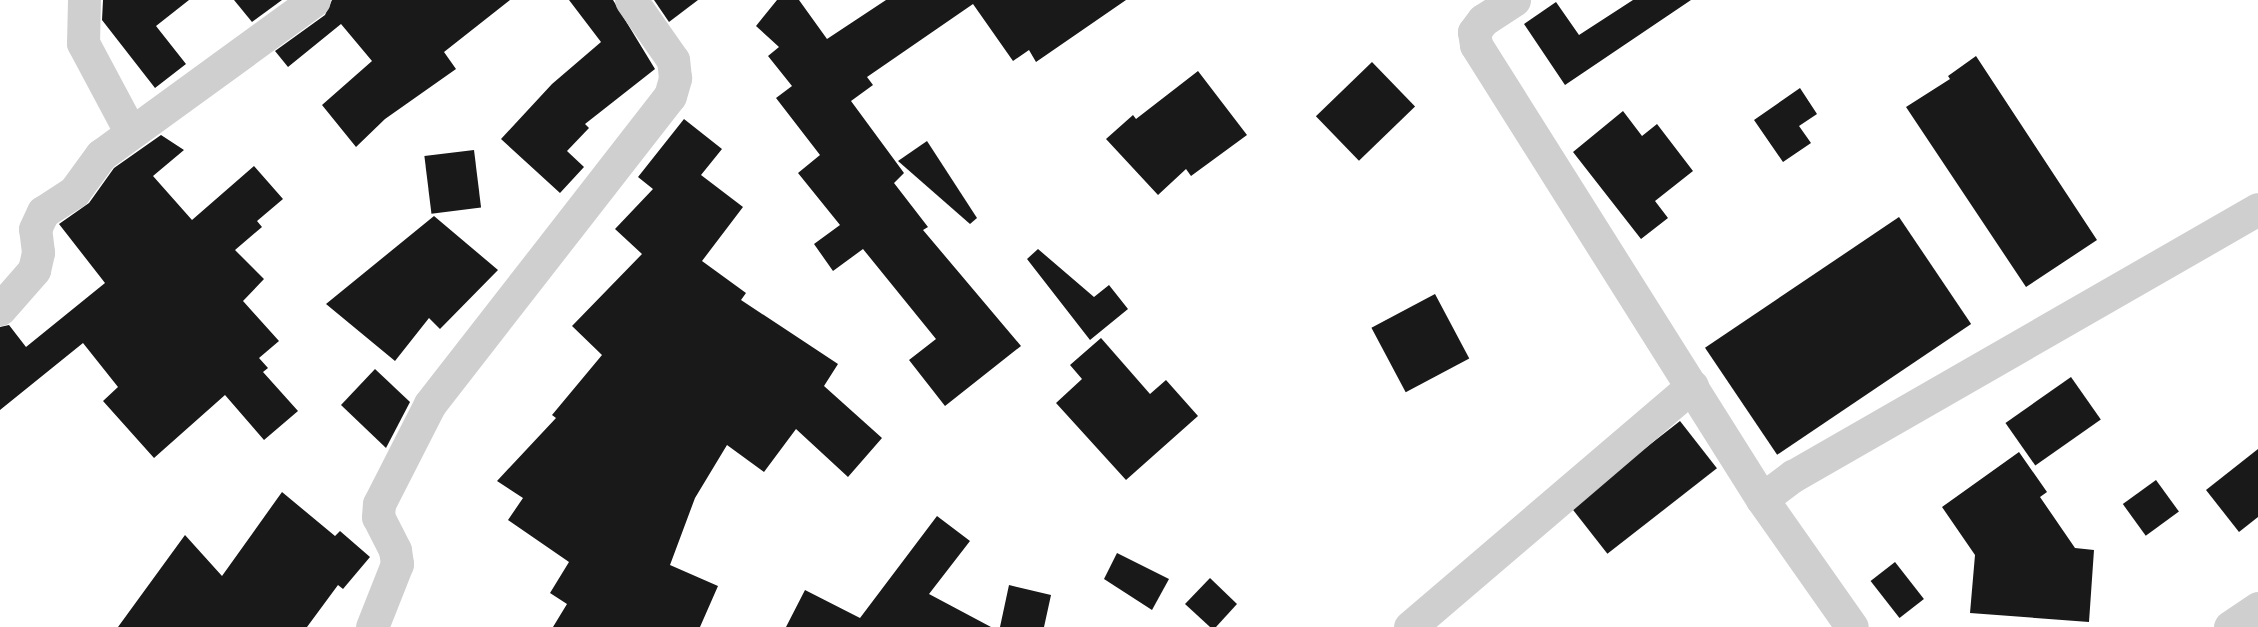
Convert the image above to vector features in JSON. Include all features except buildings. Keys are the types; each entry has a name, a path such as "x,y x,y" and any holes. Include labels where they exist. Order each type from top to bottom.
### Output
{"street":[{"path":"84,0 83,43 130,131"},
{"path":"0,309 34,270 38,252 35,229 43,212 74,192 101,155 130,131 314,0"},
{"path":"372,627 397,564 395,550 378,517 379,504 430,405 670,96 675,78 673,60 631,0"},
{"path":"1514,0 1483,20 1474,32 1476,45 1762,499 1852,627"},
{"path":"1762,499 1793,476 2256,217"},
{"path":"1410,627 1692,386"},
{"path":"2230,627 2258,608"}]}
